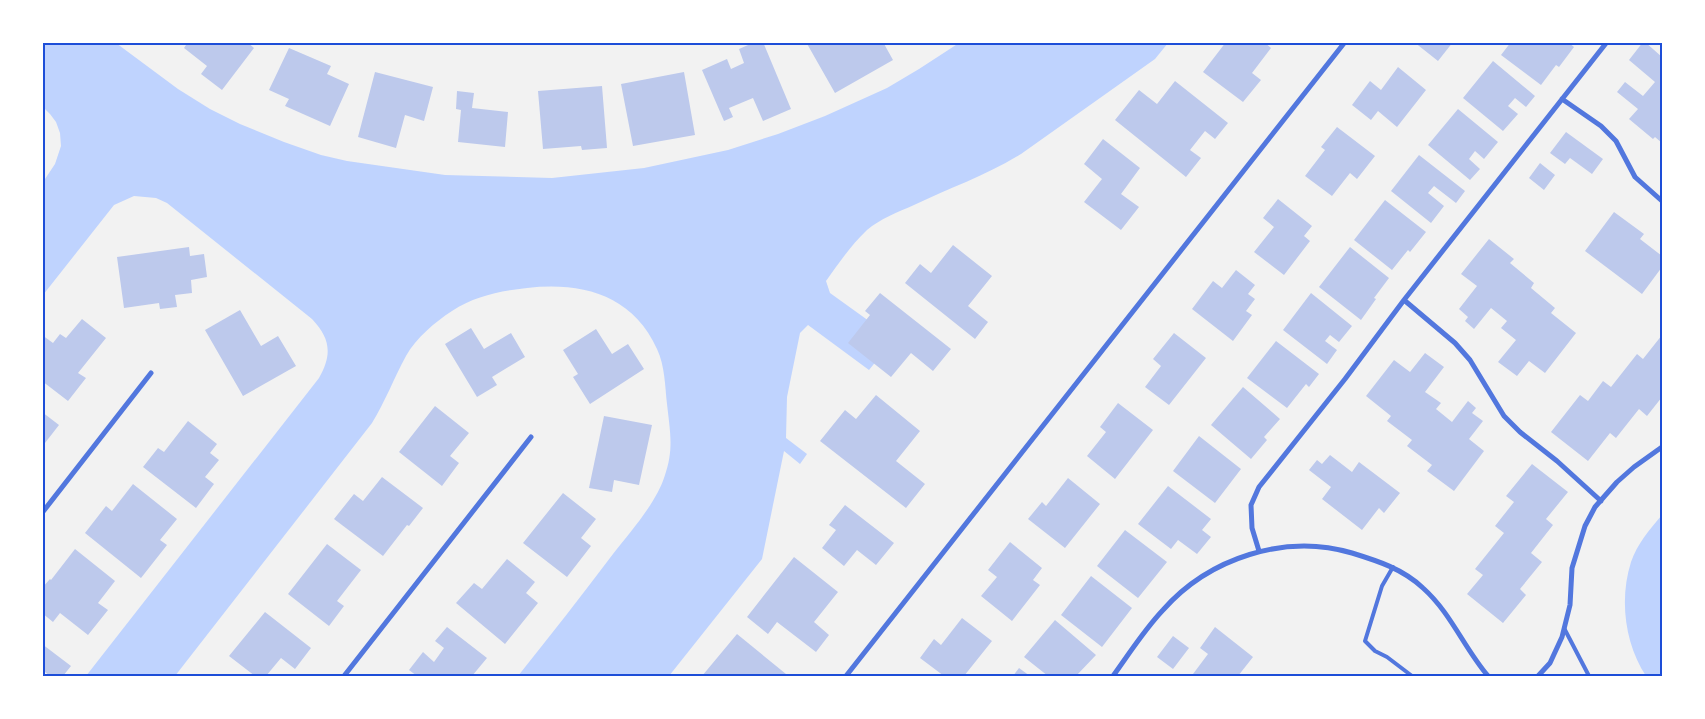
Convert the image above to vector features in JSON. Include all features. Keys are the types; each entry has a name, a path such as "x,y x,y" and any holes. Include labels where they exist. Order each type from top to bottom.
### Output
{"street":[{"path":"846,676 1344,42"},
{"path":"1259,551 1252,528 1251,506 1260,487 1606,42"},
{"path":"1562,99 1602,126 1616,142 1635,178 1662,201"},
{"path":"1404,300 1440,329 1465,354 1504,416 1520,432 1557,461 1601,500"},
{"path":"42,513 151,373"},
{"path":"344,676 531,437"},
{"path":"1538,676 1550,663 1562,637 1570,605 1572,568 1585,526 1595,507 1617,482 1662,447"},
{"path":"1112,676 1158,616 1181,592 1220,566 1259,551 1312,545 1337,548 1384,562 1404,573 1423,587 1439,604 1488,676"}],"lane":[{"path":"1393,567 1382,586 1365,641 1375,652 1387,657 1412,676"},
{"path":"1564,628 1589,676"}],"water":[{"path":"43,43 116,43 178,89 210,109 240,124 321,155 347,161 445,175 552,178 644,168 728,150 778,134 825,116 887,88 959,43 1168,43 1155,59 1021,154 982,175 883,219 867,230 845,254 826,281 830,293 894,339 869,370 808,325 800,333 787,397 786,438 807,454 800,464 784,451 762,559 669,676 518,676 650,506 661,485 670,457 670,431 663,369 657,349 646,330 634,315 619,304 603,296 567,287 547,287 507,291 488,295 470,302 446,315 420,337 406,356 372,423 175,676 86,676 319,378 326,362 328,347 323,333 312,319 167,203 156,198 134,196 114,205 43,295 43,182 55,164 61,146 60,133 56,122 43,107"},
{"path":"1662,515 1662,676 1646,676 1633,650 1629,636 1626,621 1625,591 1627,576 1634,555 1644,537"}],"building":[{"path":"188,42 247,42 254,48 222,90 201,74 207,66 184,48"},
{"path":"755,42 763,42 791,109 763,121 753,98 729,108 733,117 724,121 702,70 727,59 731,69 744,63 739,49"},
{"path":"806,42 883,42 893,60 835,93"},
{"path":"1226,42 1264,42 1271,48 1252,73 1261,80 1243,102 1203,72"},
{"path":"1414,42 1453,42 1438,61"},
{"path":"1511,42 1568,42 1574,47 1559,67 1556,65 1541,85 1501,55"},
{"path":"1643,42 1662,57 1662,143 1655,137 1653,139 1629,119 1638,109 1617,92 1625,82 1643,96 1655,82 1629,60"},
{"path":"289,48 331,66 327,74 349,84 330,126 285,106 289,99 269,90"},
{"path":"1493,61 1535,96 1526,107 1515,98 1508,106 1518,114 1503,131 1463,98"},
{"path":"1398,67 1426,90 1397,127 1378,111 1371,120 1352,105 1370,81 1381,90"},
{"path":"375,72 433,87 424,121 405,115 396,148 358,137"},
{"path":"684,72 695,135 633,146 621,84"},
{"path":"1175,81 1228,123 1215,139 1205,131 1190,150 1201,158 1186,177 1115,120 1139,90 1157,104"},
{"path":"602,86 607,148 582,150 581,146 543,149 538,91"},
{"path":"457,91 474,93 472,108 508,112 505,147 458,142 461,110 456,109"},
{"path":"1458,109 1498,142 1484,159 1475,151 1469,159 1480,169 1470,180 1428,145"},
{"path":"1337,127 1375,156 1357,179 1350,173 1332,196 1305,176 1325,150 1321,147"},
{"path":"1566,132 1603,159 1592,174 1570,158 1565,164 1550,153"},
{"path":"1103,139 1140,168 1121,194 1139,207 1121,230 1084,202 1102,179 1084,164"},
{"path":"1419,155 1465,191 1456,203 1434,186 1428,193 1444,206 1431,223 1391,191"},
{"path":"1540,163 1555,175 1544,190 1529,178"},
{"path":"1278,199 1312,226 1304,236 1310,241 1284,275 1254,252 1274,227 1263,218"},
{"path":"1385,200 1426,232 1392,270 1354,240"},
{"path":"1614,212 1644,234 1640,239 1662,256 1662,267 1642,294 1585,251"},
{"path":"1489,239 1514,259 1510,263 1534,283 1531,288 1555,308 1551,313 1576,333 1545,373 1529,361 1517,376 1498,362 1516,340 1501,328 1507,321 1491,308 1474,329 1465,321 1468,317 1459,309 1477,286 1461,274"},
{"path":"953,245 992,276 968,306 988,322 975,339 905,283 920,264 931,273"},
{"path":"189,247 190,256 204,254 207,277 191,280 192,293 175,295 177,307 160,309 159,303 124,308 117,257"},
{"path":"1350,247 1389,278 1361,320 1319,287"},
{"path":"1236,270 1255,285 1248,294 1255,299 1246,311 1252,315 1233,341 1192,309 1213,281 1222,288"},
{"path":"880,293 951,349 933,371 911,353 891,377 848,343 870,315 865,311"},
{"path":"1311,293 1352,326 1339,342 1330,335 1325,341 1337,350 1327,364 1283,330"},
{"path":"240,310 261,346 278,336 296,366 243,396 205,330"},
{"path":"82,319 106,338 78,373 86,378 68,401 42,381 42,335 53,343 60,334 66,338"},
{"path":"471,328 484,349 511,333 525,357 492,377 497,385 477,397 445,344"},
{"path":"596,329 612,354 628,344 644,369 590,404 573,377 578,374 563,350"},
{"path":"1174,333 1206,358 1169,405 1145,387 1161,366 1153,359"},
{"path":"1662,335 1662,397 1647,416 1639,409 1616,438 1610,433 1588,461 1551,432 1580,395 1588,401 1603,381 1611,387 1637,354 1643,359"},
{"path":"1276,341 1319,374 1309,387 1306,384 1287,408 1247,378"},
{"path":"1425,353 1444,367 1425,392 1441,403 1436,409 1452,422 1468,401 1476,408 1472,413 1483,421 1469,439 1484,451 1454,491 1427,471 1432,465 1407,446 1412,440 1387,421 1391,416 1366,396 1394,360 1410,372"},
{"path":"1243,387 1280,419 1264,437 1267,440 1251,459 1211,425"},
{"path":"876,395 920,431 896,461 925,484 906,508 820,441 845,410 856,419"},
{"path":"1118,403 1153,430 1115,479 1087,456 1106,432 1100,427"},
{"path":"435,406 469,433 450,456 459,463 442,486 399,452"},
{"path":"42,412 59,425 45,443 42,441"},
{"path":"604,416 652,425 639,485 614,480 612,492 589,488"},
{"path":"188,421 217,444 210,453 219,460 205,477 214,484 196,508 143,467 158,448 164,452"},
{"path":"1199,436 1241,469 1215,503 1173,471"},
{"path":"1330,455 1352,472 1359,462 1400,493 1384,513 1379,508 1362,530 1322,499 1331,487 1309,470 1317,460 1322,464"},
{"path":"1532,464 1568,492 1546,519 1553,525 1531,553 1542,562 1520,589 1526,595 1503,623 1467,594 1483,575 1475,569 1504,533 1495,526 1514,502 1506,496"},
{"path":"382,477 423,508 383,556 334,519 354,494 363,501"},
{"path":"1068,478 1100,504 1065,548 1028,519 1042,502 1046,506"},
{"path":"133,484 177,519 160,540 167,545 141,578 85,533 106,506 112,511"},
{"path":"1168,486 1211,519 1202,530 1211,537 1197,554 1178,540 1171,549 1138,524"},
{"path":"563,493 596,519 581,538 591,546 567,577 523,543"},
{"path":"845,505 894,543 876,565 857,550 844,566 822,548 836,530 829,525"},
{"path":"1125,530 1167,562 1138,598 1097,566"},
{"path":"1010,542 1042,568 1033,580 1040,585 1012,621 981,596 997,577 988,570"},
{"path":"327,544 361,570 337,601 344,606 329,626 288,594"},
{"path":"75,549 115,581 98,603 108,610 88,635 60,613 53,622 42,613 42,588 51,580"},
{"path":"794,557 838,592 814,622 829,635 816,652 777,622 768,634 747,617"},
{"path":"507,559 535,582 526,593 538,603 505,644 456,603 474,583 482,589"},
{"path":"1091,576 1132,608 1102,647 1061,615"},
{"path":"265,612 311,648 295,669 281,658 266,676 255,676 229,656"},
{"path":"962,618 992,641 964,676 944,676 920,658 934,639 941,645"},
{"path":"1055,620 1096,655 1076,676 1048,676 1024,657"},
{"path":"447,627 487,658 472,676 417,676 409,670 423,652 434,662 444,648 435,641"},
{"path":"1215,627 1253,657 1238,676 1197,676 1193,674 1208,654 1200,648"},
{"path":"737,634 786,674 784,676 702,676"},
{"path":"1173,636 1189,648 1173,669 1157,657"},
{"path":"42,644 71,666 63,676 50,676 45,672 42,675"},
{"path":"1019,668 1030,676 1013,676"}]}
